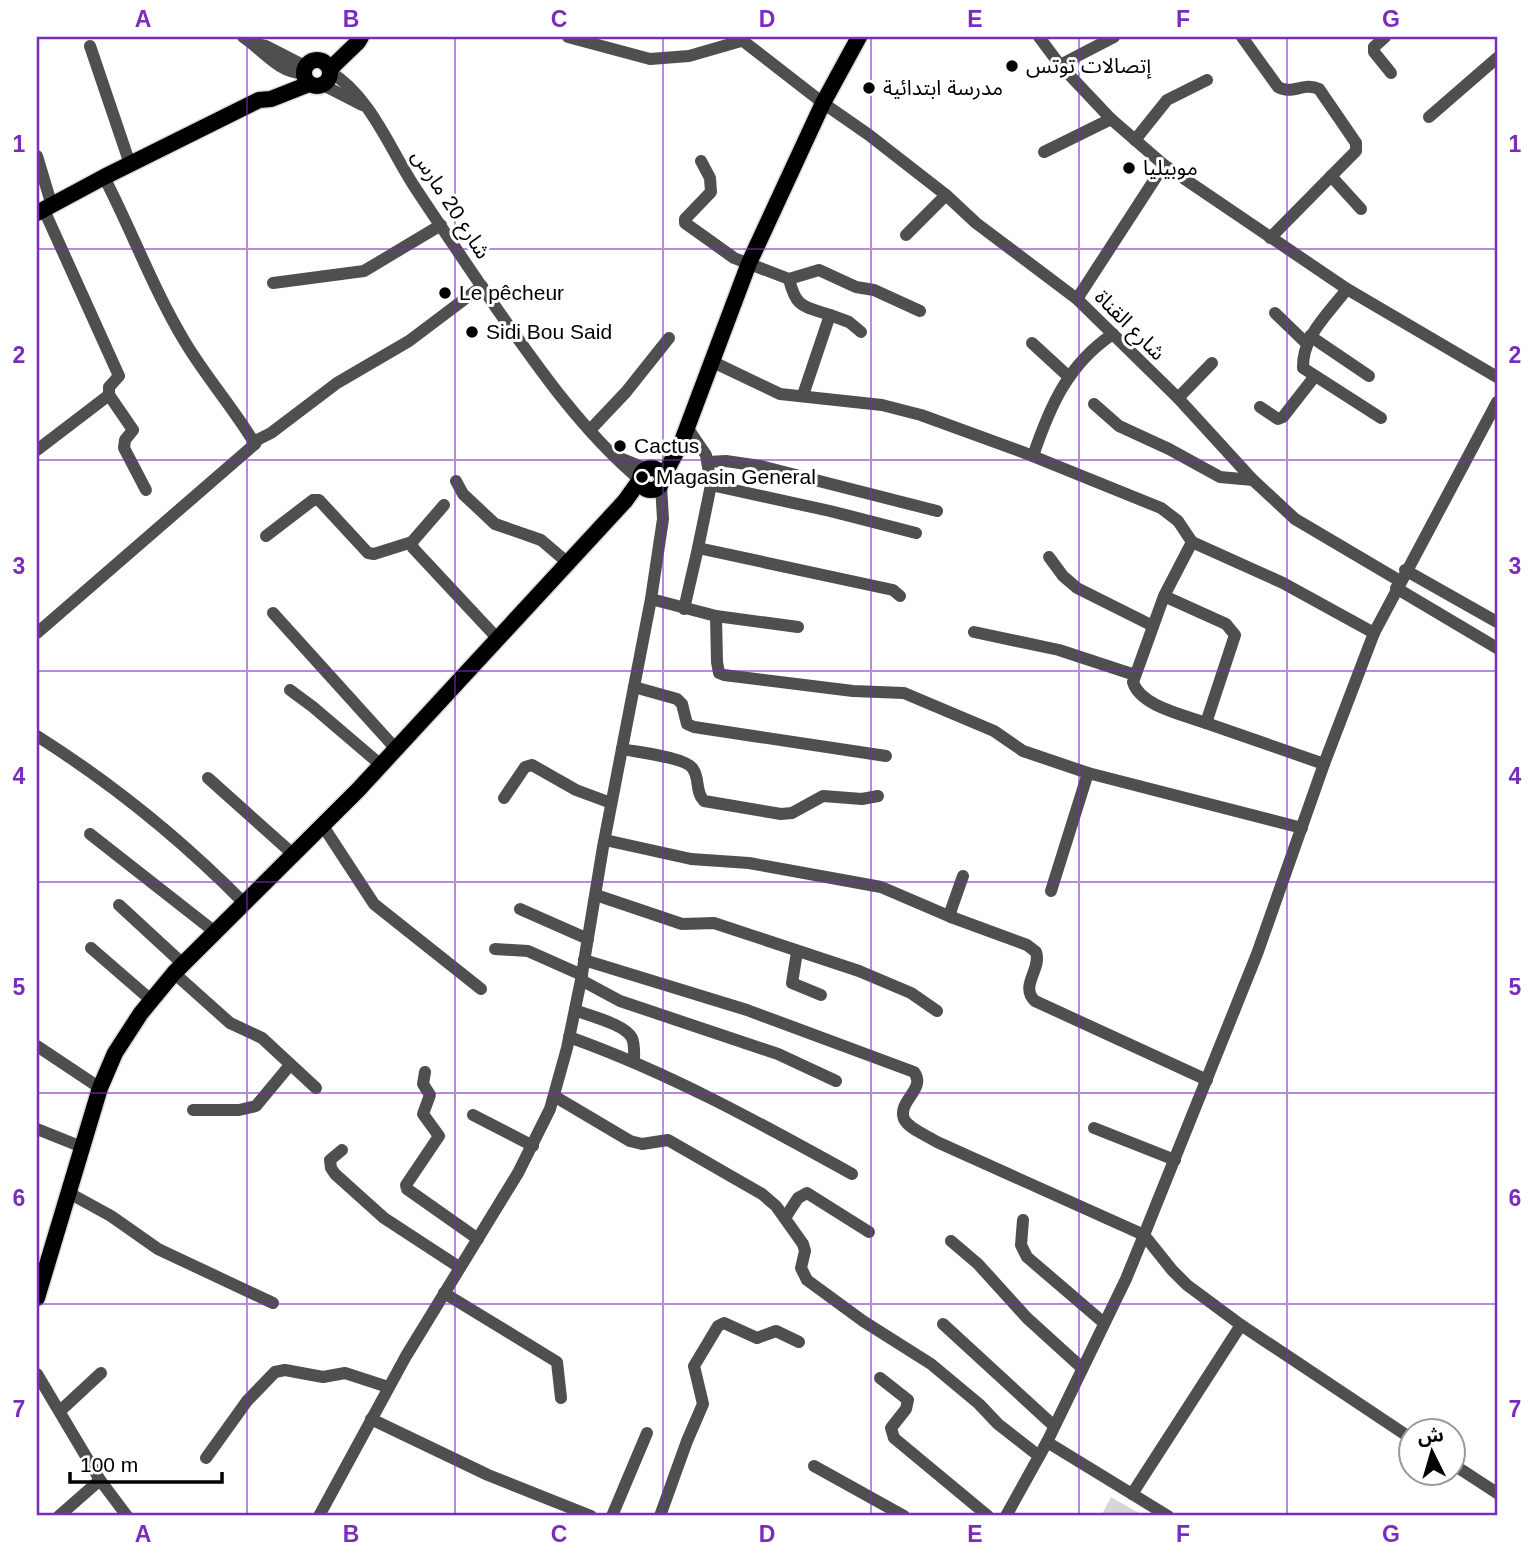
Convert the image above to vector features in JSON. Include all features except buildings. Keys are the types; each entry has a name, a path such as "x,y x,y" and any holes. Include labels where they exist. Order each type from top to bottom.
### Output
{"main road":[{"path":"316,73 355,37"},
{"path":"44,210 259,100 267,91 316,73 361,37"},
{"path":"37,1298 41,1271 69,1193 100,1088 116,1053 151,1000 178,968 294,856 381,765 625,501 676,454 749,263 823,103 859,37"}],"street":[{"path":"568,37 650,59 689,56 739,39"},
{"path":"1039,37 1060,65 1111,119 1164,165 1347,289 1497,377"},
{"path":"1060,65 1114,37"},
{"path":"1242,37 1278,88 1287,91 1309,86 1319,89 1356,143 1356,151 1270,238"},
{"path":"1385,37 1374,47 1374,51 1391,73"},
{"name":"شارع القناة","path":"739,39 946,195 976,223 1077,299 1178,398 1282,508 1306,527 1401,580"},
{"name":"شارع 20 مارس","path":"248,40 266,46 316,73 349,84 526,351 610,453 650,479"},
{"path":"90,46 130,164"},
{"path":"1429,117 1497,58"},
{"path":"1135,140 1167,100 1207,80"},
{"path":"1044,152 1111,119"},
{"path":"37,156 44,210 119,371 118,379 109,387 109,395 133,430 125,440 124,448 146,490"},
{"path":"701,161 710,178 711,192 685,219 685,223 734,258 789,279 819,270 856,287 874,290 920,311"},
{"path":"1077,299 1164,165"},
{"path":"1331,176 1361,209"},
{"path":"104,177 162,301 185,342 255,444"},
{"path":"906,235 946,195"},
{"path":"273,283 364,271 441,225"},
{"path":"789,279 794,298 799,305 849,322 861,332"},
{"path":"37,633 257,440 271,433 337,383 410,341 482,286"},
{"path":"1347,289 1308,340 1303,368 1381,418"},
{"path":"1275,313 1308,340 1369,376"},
{"path":"803,395 830,315"},
{"path":"1032,456 1045,420 1078,362 1113,334"},
{"path":"590,430 626,392 669,338"},
{"path":"1032,343 1069,377"},
{"path":"713,362 780,394 882,405 921,415 1161,508 1178,521 1192,542 1283,583 1374,632"},
{"path":"1178,398 1212,363"},
{"path":"1260,407 1278,419 1283,417 1315,376"},
{"path":"37,450 109,395"},
{"path":"1006,1516 1040,1456 1126,1279 1262,942 1324,764 1374,632 1497,402"},
{"path":"1094,404 1119,426 1220,477 1253,480"},
{"path":"684,609 711,485 708,461 701,446 686,429"},
{"path":"708,461 760,466 937,511"},
{"path":"319,1516 388,1387 533,1146 554,1096 575,1010 611,803 651,599 663,519 650,479"},
{"path":"456,481 463,494 495,524 541,540 568,563"},
{"path":"711,485 916,533"},
{"path":"266,536 313,500 319,500 368,553 374,554 412,542 444,505"},
{"path":"412,542 413,548 498,639"},
{"path":"1192,542 1164,596 1135,675 1135,689 1146,700 1324,764"},
{"path":"698,548 893,590 900,596"},
{"path":"1049,556 1063,576 1077,587 1153,626"},
{"path":"1401,580 1497,622"},
{"path":"1401,580 1497,648"},
{"path":"1164,596 1226,624 1235,635 1206,723"},
{"path":"651,599 716,616 798,627"},
{"path":"274,613 396,749"},
{"path":"716,616 717,662 719,673 724,676 842,690 904,693 994,731 1023,751 1088,773 1302,828"},
{"path":"974,632 1059,650 1135,675"},
{"path":"634,687 677,699 682,704 687,724 694,727 886,757"},
{"path":"290,690 313,706 381,765"},
{"path":"37,736 94,774 164,828 245,904"},
{"path":"622,750 689,764 695,771 699,794 704,801 749,810 792,813 823,796 862,799 878,796"},
{"path":"504,798 525,767 532,765 576,790 611,803"},
{"path":"1051,891 1088,773"},
{"path":"208,778 294,856"},
{"path":"323,826 374,904 481,989"},
{"path":"90,834 215,932"},
{"path":"605,840 691,859 749,863 881,887 1027,945 1036,952 1037,961 1028,988 1035,1001 1207,1080"},
{"path":"951,917 963,876"},
{"path":"596,895 682,924 714,923 879,980 911,993 937,1011"},
{"path":"119,905 222,1017 262,1038 316,1088"},
{"path":"520,909 588,939"},
{"path":"90,948 151,1000"},
{"path":"495,949 528,951 620,1001 760,1048 836,1081"},
{"path":"797,953 792,983 821,995"},
{"path":"584,960 747,1010 914,1072 918,1082 904,1110 905,1120 910,1125 937,1142 1144,1235 1187,1285 1241,1325 1398,1429"},
{"path":"575,1010 627,1032 634,1043 634,1062"},
{"path":"569,1037 634,1062 776,1132 852,1174"},
{"path":"37,1046 100,1088"},
{"path":"193,1110 239,1110 256,1106 290,1065"},
{"path":"425,1072 423,1084 430,1095 423,1114 439,1136 406,1185 407,1189 478,1239"},
{"path":"554,1096 630,1141 642,1144 668,1140 762,1194 776,1206 803,1244 805,1251 802,1268 807,1280 872,1327 931,1364 1012,1436 1040,1456"},
{"path":"473,1115 533,1146"},
{"path":"1094,1128 1175,1160"},
{"path":"37,1129 82,1147"},
{"path":"342,1150 330,1160 335,1174 384,1218 459,1267"},
{"path":"69,1193 111,1216 158,1249 273,1303"},
{"path":"785,1218 798,1198 807,1193 869,1232"},
{"path":"1023,1220 1021,1245 1027,1257 1104,1324"},
{"path":"951,1241 978,1264 1027,1318 1082,1368"},
{"path":"444,1293 553,1359 559,1366 561,1398"},
{"path":"660,1516 687,1441 704,1404 694,1366 718,1326 724,1323 757,1338 776,1331 799,1342"},
{"path":"943,1324 1054,1426"},
{"path":"1132,1494 1241,1325"},
{"path":"206,1458 247,1401 275,1372 285,1370 323,1377 345,1373 388,1387"},
{"path":"60,1411 101,1373"},
{"path":"37,1374 100,1479 128,1516"},
{"path":"880,1378 908,1400 906,1409 891,1429 894,1438 988,1516"},
{"path":"371,1419 488,1475 583,1515"},
{"path":"612,1516 647,1433"},
{"path":"1047,1442 1168,1516"},
{"path":"814,1466 904,1516"},
{"path":"1468,1474 1497,1493"},
{"path":"59,1516 100,1479"}],"shaded area":[{"path":"1111,1497 1144,1516 1101,1516"}],"place":[{"name":"إتصالات توتس","path":"1012,66"},
{"name":"مدرسة ابتدائية","path":"869,88"},
{"name":"موبيليا","path":"1129,168"},
{"name":"Le pêcheur","path":"445,293"},
{"name":"Sidi Bou Said","path":"472,332"},
{"name":"Cactus","path":"620,446"},
{"name":"Magasin General","path":"642,477"}]}
